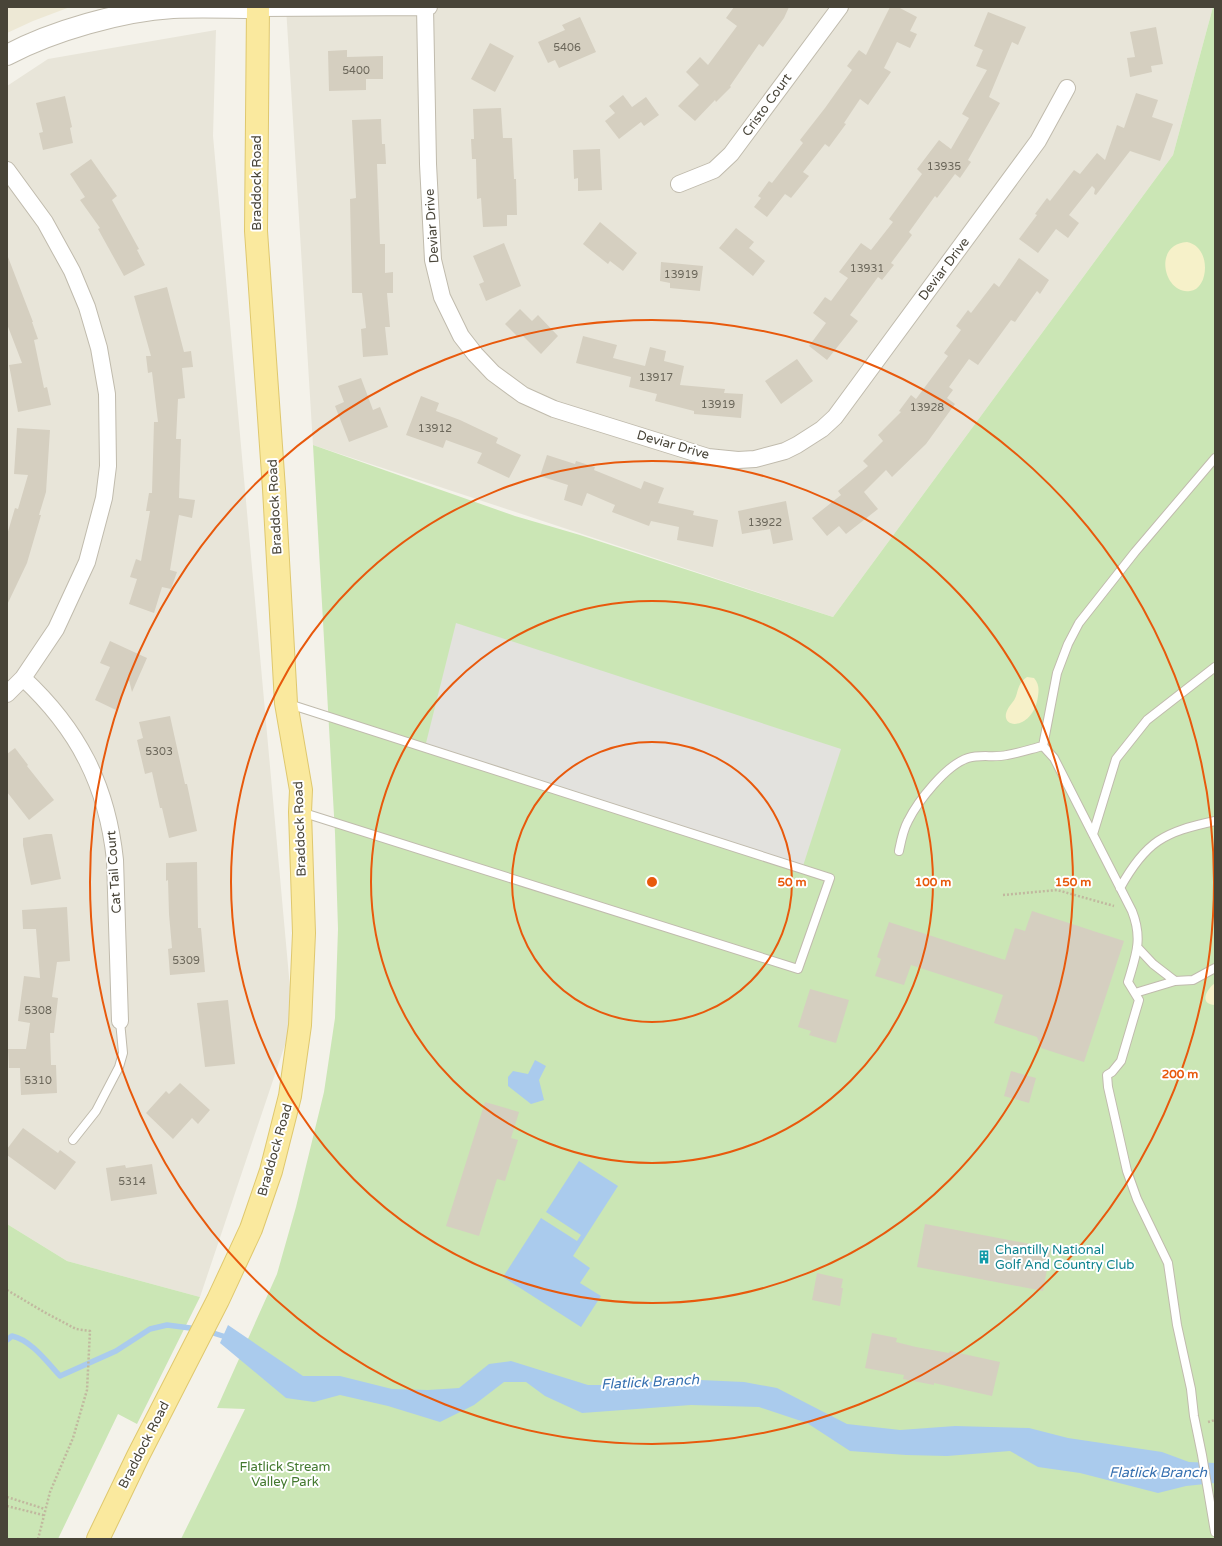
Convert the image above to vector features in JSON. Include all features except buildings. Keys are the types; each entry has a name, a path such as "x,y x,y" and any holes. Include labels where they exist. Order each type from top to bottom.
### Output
{"main road":[{"name":"Braddock Road","path":"98,1539 138,1456 218,1300 251,1229 271,1171 290,1096 300,1025 304,933 300,812 301,790 286,703 274,489 256,231 258,7"}],"street":[{"name":"Deviar Drive","path":"425,7 428,164 433,260 442,297 462,336 475,354 493,373 523,395 554,409 708,457 738,460 755,459 785,451 797,446 822,429 834,417 1034,147 1067,88"},
{"path":"7,55 58,33 90,23 129,14 172,8 429,7"},
{"name":"Cristo Court","path":"679,184 714,170 731,154 840,7"},
{"path":"7,170 45,222 72,270 88,307 97,341 107,394 108,466 104,498 87,562 56,629 23,678 7,694"},
{"name":"Cat Tail Court","path":"23,678 40,694 75,738 94,773 106,808 112,834 115,860 120,1021"}],"lane":[{"path":"1043,746 1057,673 1068,644 1079,623 1135,552 1215,458"},
{"path":"1093,834 1116,759 1148,720 1215,667"},
{"path":"286,703 830,878 798,969 300,812"},
{"path":"1043,746 1054,758 1137,923 1138,948 1128,982 1139,1000 1121,1061 1112,1072 1107,1075 1108,1087 1127,1171 1136,1198 1168,1263 1177,1324 1191,1389 1194,1416 1215,1532"},
{"path":"899,850 907,822 919,803 938,780 957,763 968,758 984,755 1006,755 1043,746"},
{"path":"1120,888 1142,854 1160,838 1177,831 1215,821"},
{"path":"1138,948 1153,964 1175,981"},
{"path":"1135,992 1175,981 1193,980 1215,968"},
{"path":"73,1140 96,1111 119,1067 123,1053 120,1021"},
{"path":"1214,1539 1215,1535"}],"path":[{"path":"1003,895 1057,890 1132,911"},
{"path":"7,1290 76,1329 90,1331 87,1390 73,1438 50,1492 38,1539"},
{"path":"7,1496 45,1509"},
{"path":"7,1506 44,1515"}],"shaded area":[{"path":"7,7 70,7 7,33"},
{"path":"286,7 1213,7 1173,155 833,617 313,445"},
{"path":"216,30 213,136 293,1021 200,1297 67,1261 7,1224 7,86 48,59"},
{"path":"456,623 841,749 802,869 425,747"}],"green space":[{"name":"Chantilly National Golf And Country Club","path":"1213,7 1215,7 1215,1539 181,1539 245,1409 217,1408 277,1274 296,1207 324,1092 335,1018 338,929 335,833 313,445 515,516 580,535 833,617 1173,155"},
{"path":"7,1224 67,1261 200,1297 137,1424 118,1414 58,1539 7,1539"}],"sand":[{"path":"1187,242 1195,245 1201,251 1205,268 1201,283 1196,289 1190,291 1181,290 1174,285 1168,278 1166,269 1166,259 1169,251 1176,245"},
{"path":"1027,677 1034,678 1037,682 1038,696 1035,709 1029,717 1022,722 1015,724 1009,722 1006,718 1007,712 1014,700 1019,686"},
{"path":"1215,983 1215,1005 1210,1004 1205,999 1207,992"}],"water":[{"path":"535,1060 546,1066 539,1080 544,1100 531,1104 508,1086 508,1077 513,1071 528,1074"},
{"path":"579,1161 618,1186 573,1256 590,1268 580,1283 601,1296 581,1327 503,1277 541,1218 577,1241 581,1235 546,1212"},
{"name":"Flatlick Branch","path":"228,1325 303,1376 340,1376 392,1389 428,1390 459,1388 489,1364 511,1361 588,1385 618,1385 679,1379 744,1382 777,1388 847,1424 900,1430 955,1426 1029,1428 1068,1438 1162,1452 1189,1462 1215,1463 1215,1483 1186,1486 1158,1493 1080,1473 1038,1467 1010,1451 947,1456 850,1451 807,1423 759,1407 691,1405 582,1413 545,1396 526,1382 504,1382 474,1405 440,1422 388,1406 340,1395 314,1402 286,1398 220,1343"}],"waterway":[{"name":"Flatlick Branch","path":"7,1340 12,1336 26,1342 38,1352 60,1376 116,1351 150,1329 167,1325 198,1329"},
{"name":"Flatlick Branch","path":"207,1331 229,1338"}],"place":[{"name":"Chantilly National Golf And Country Club","path":"984,1257"}],"park label":[{"name":"Flatlick Stream Valley Park","path":"285,1474"}]}
